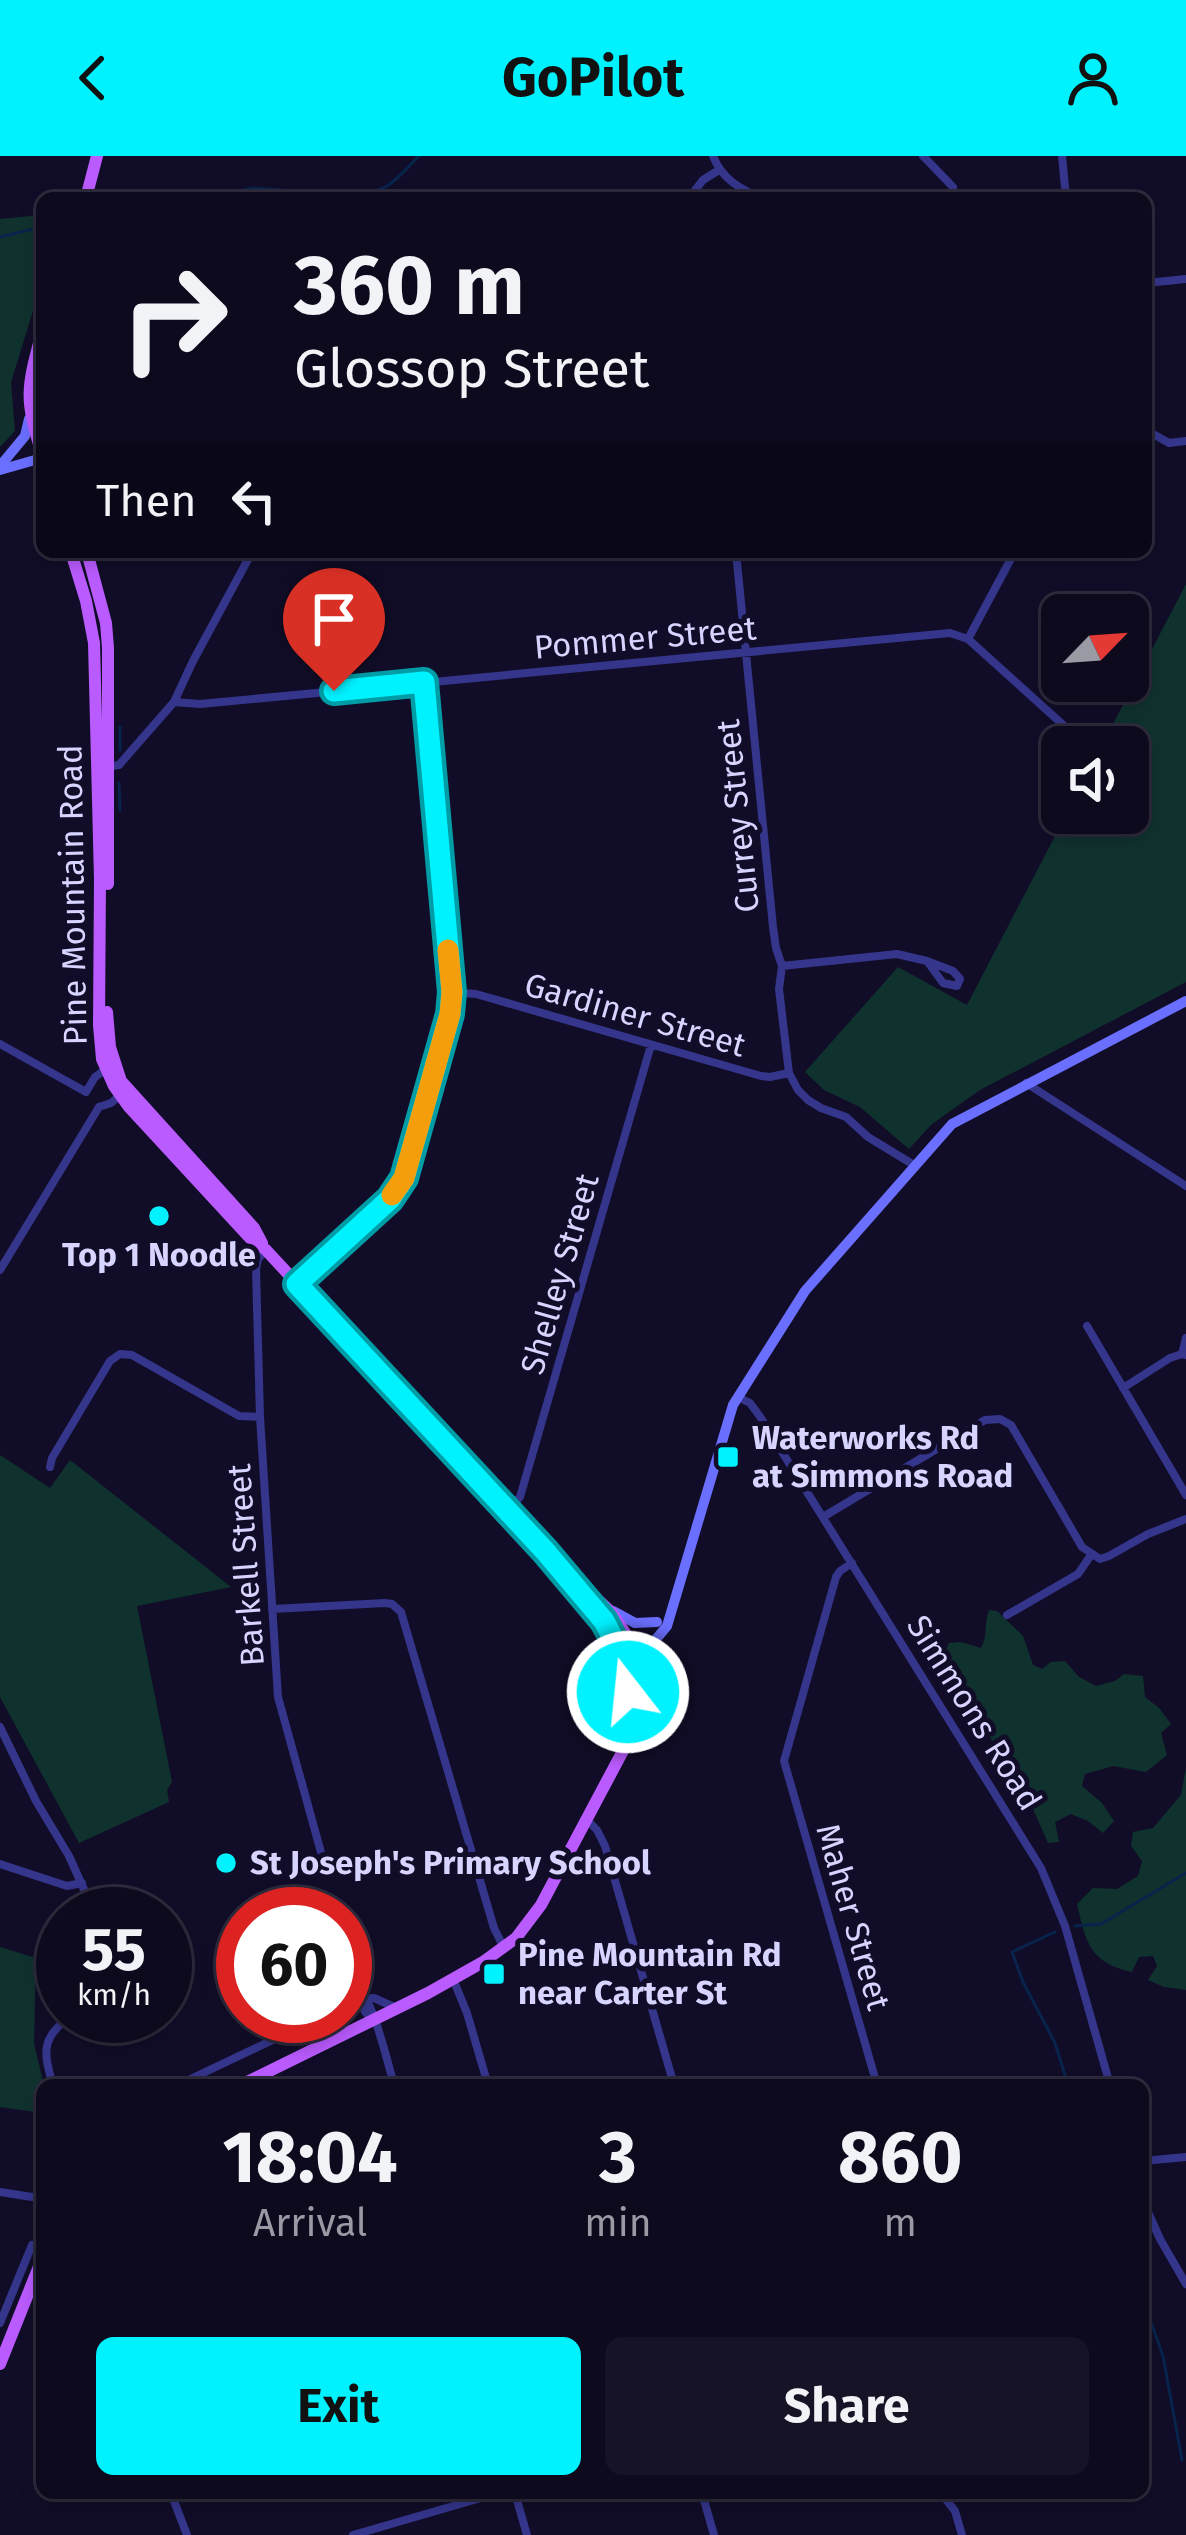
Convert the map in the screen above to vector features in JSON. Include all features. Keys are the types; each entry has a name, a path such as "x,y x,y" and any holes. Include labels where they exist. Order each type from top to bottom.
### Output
{"main road":[{"path":"85,192 92,156"},
{"path":"0,468 28,428 28,387 36,356"},
{"path":"28,406 36,435"},
{"path":"0,468 36,458"},
{"name":"Pine Mountain Road","path":"73,558 94,643 103,767"},
{"name":"Pine Mountain Road","path":"89,558 106,623 107,1025 110,1067 122,1099 545,1551 627,1651"},
{"path":"627,1651 664,1631 737,1397 796,1303 914,1165 952,1124 1186,1001"},
{"name":"Pine Mountain Road","path":"253,2079 453,1979 504,1948 541,1905 626,1743 628,1692 627,1651 605,1605 545,1551"},
{"path":"627,1651 673,1604"},
{"path":"605,1605 633,1623 657,1622"},
{"path":"0,2364 36,2274"}],"street":[{"path":"713,156 719,170 747,192"},
{"path":"923,156 953,187"},
{"path":"1062,156 1065,192"},
{"path":"693,192 703,179 719,170"},
{"path":"1152,282 1186,279"},
{"path":"1152,433 1169,442 1186,441"},
{"path":"103,767 119,765 174,702 249,558"},
{"name":"Currey Street","path":"737,558 773,927 782,966 779,989 788,1072"},
{"path":"1011,558 968,639 1065,726"},
{"name":"Pommer Street","path":"174,702 200,704 950,633 968,639"},
{"path":"297,1284 390,1199 404,1178 450,1014 452,992 424,682"},
{"path":"782,966 897,954 927,961"},
{"name":"Gardiner Street","path":"452,992 476,994 766,1077 788,1072 808,1100 846,1117 868,1137 914,1165"},
{"path":"0,1044 86,1092"},
{"name":"Shelley Street","path":"507,1511 520,1497 650,1045"},
{"path":"99,1107 88,1102 86,1092 95,1077 110,1067"},
{"path":"1026,1083 1186,1186"},
{"path":"0,1270 99,1107 122,1099"},
{"name":"Barkell Street","path":"266,1250 256,1269 260,1417 280,1712 327,1874"},
{"path":"1087,1326 1186,1495"},
{"path":"1124,1388 1184,1354 1186,1337"},
{"path":"50,1467 110,1361 120,1354 132,1355 238,1416 260,1417"},
{"name":"Simmons Road","path":"737,1397 757,1412 1041,1868 1065,1926 1108,2079"},
{"path":"824,1517 985,1420 1000,1419 1010,1425 1091,1556 1109,1556 1186,1519"},
{"path":"1007,1615 1078,1574 1091,1556"},
{"name":"Maher Street","path":"852,1563 836,1577 784,1761 876,2079"},
{"path":"272,1609 385,1603 397,1608 493,1926 504,1948"},
{"path":"0,1727 84,1887"},
{"path":"586,1819 605,1846 672,2079"},
{"path":"0,1864 67,1886 82,1883"},
{"path":"453,1979 486,2079"},
{"path":"372,1998 397,2008"},
{"path":"372,2007 392,2079"},
{"path":"47,2043 52,2079"},
{"path":"191,2079 266,2043"},
{"path":"1149,2160 1186,2157"},
{"path":"0,2192 36,2198"},
{"path":"1149,2215 1186,2284"},
{"path":"0,2323 32,2245"},
{"path":"174,2499 187,2535"},
{"path":"353,2535 477,2499"},
{"path":"516,2499 527,2535"},
{"path":"704,2499 714,2535"},
{"path":"945,2499 962,2535"}],"green space":[{"path":"36,216 36,301 11,382 15,431 0,447 0,219"},
{"path":"1186,584 1186,982 980,1090 932,1124 909,1149 860,1107 824,1090 805,1072 898,967 967,1005 1056,834 1149,834 1149,726 1112,726 1124,702 1149,702 1149,655"},
{"path":"0,1455 50,1488 70,1460 231,1587 137,1606 172,1782 167,1790 169,1802 79,1843 0,1697"},
{"path":"989,1610 997,1611 1023,1636 1033,1665 1042,1669 1051,1662 1065,1661 1079,1677 1096,1686 1124,1674 1143,1676 1145,1697 1171,1724 1161,1733 1167,1755 1146,1772 1113,1766 1085,1774 1082,1786 1114,1821 1103,1833 1071,1814 1055,1822 1059,1842 1048,1843 1033,1809 942,1657 949,1643 981,1648"},
{"path":"1186,1767 1186,1990 1148,1980 1157,1966 1153,1956 1139,1957 1132,1972 1099,1957 1087,1940 1077,1904 1093,1888 1117,1889 1138,1876 1142,1861 1131,1846 1133,1832 1153,1828 1181,1795"},
{"path":"0,1947 36,1958 34,2044 43,2079 36,2079 36,2112 0,2107"}],"waterway":[{"path":"371,192 398,178 419,156"},
{"path":"235,192 253,188 304,192"},
{"path":"0,237 36,228"},
{"path":"120,727 120,750"},
{"path":"119,783 120,810"},
{"path":"1075,1926 1101,1924 1186,1873"},
{"path":"1055,1932 1012,1952 1055,2043 1066,2079"},
{"path":"1149,2316 1163,2356 1182,2460"}],"slow traffic":[{"path":"392,1195 404,1178 450,1014 448,950"}],"place":[{"name":"Top 1 Noodle","path":"159,1216"},
{"name":"Waterworks Rd at Simmons Road","path":"728,1457"},
{"name":"St Joseph's Primary School","path":"226,1863"},
{"name":"Pine Mountain Rd near Carter St","path":"494,1974"}],"route":[{"path":"334,691 424,682 452,992 404,1178 390,1199 297,1284 604,1621 622,1655 628,1692"}]}
